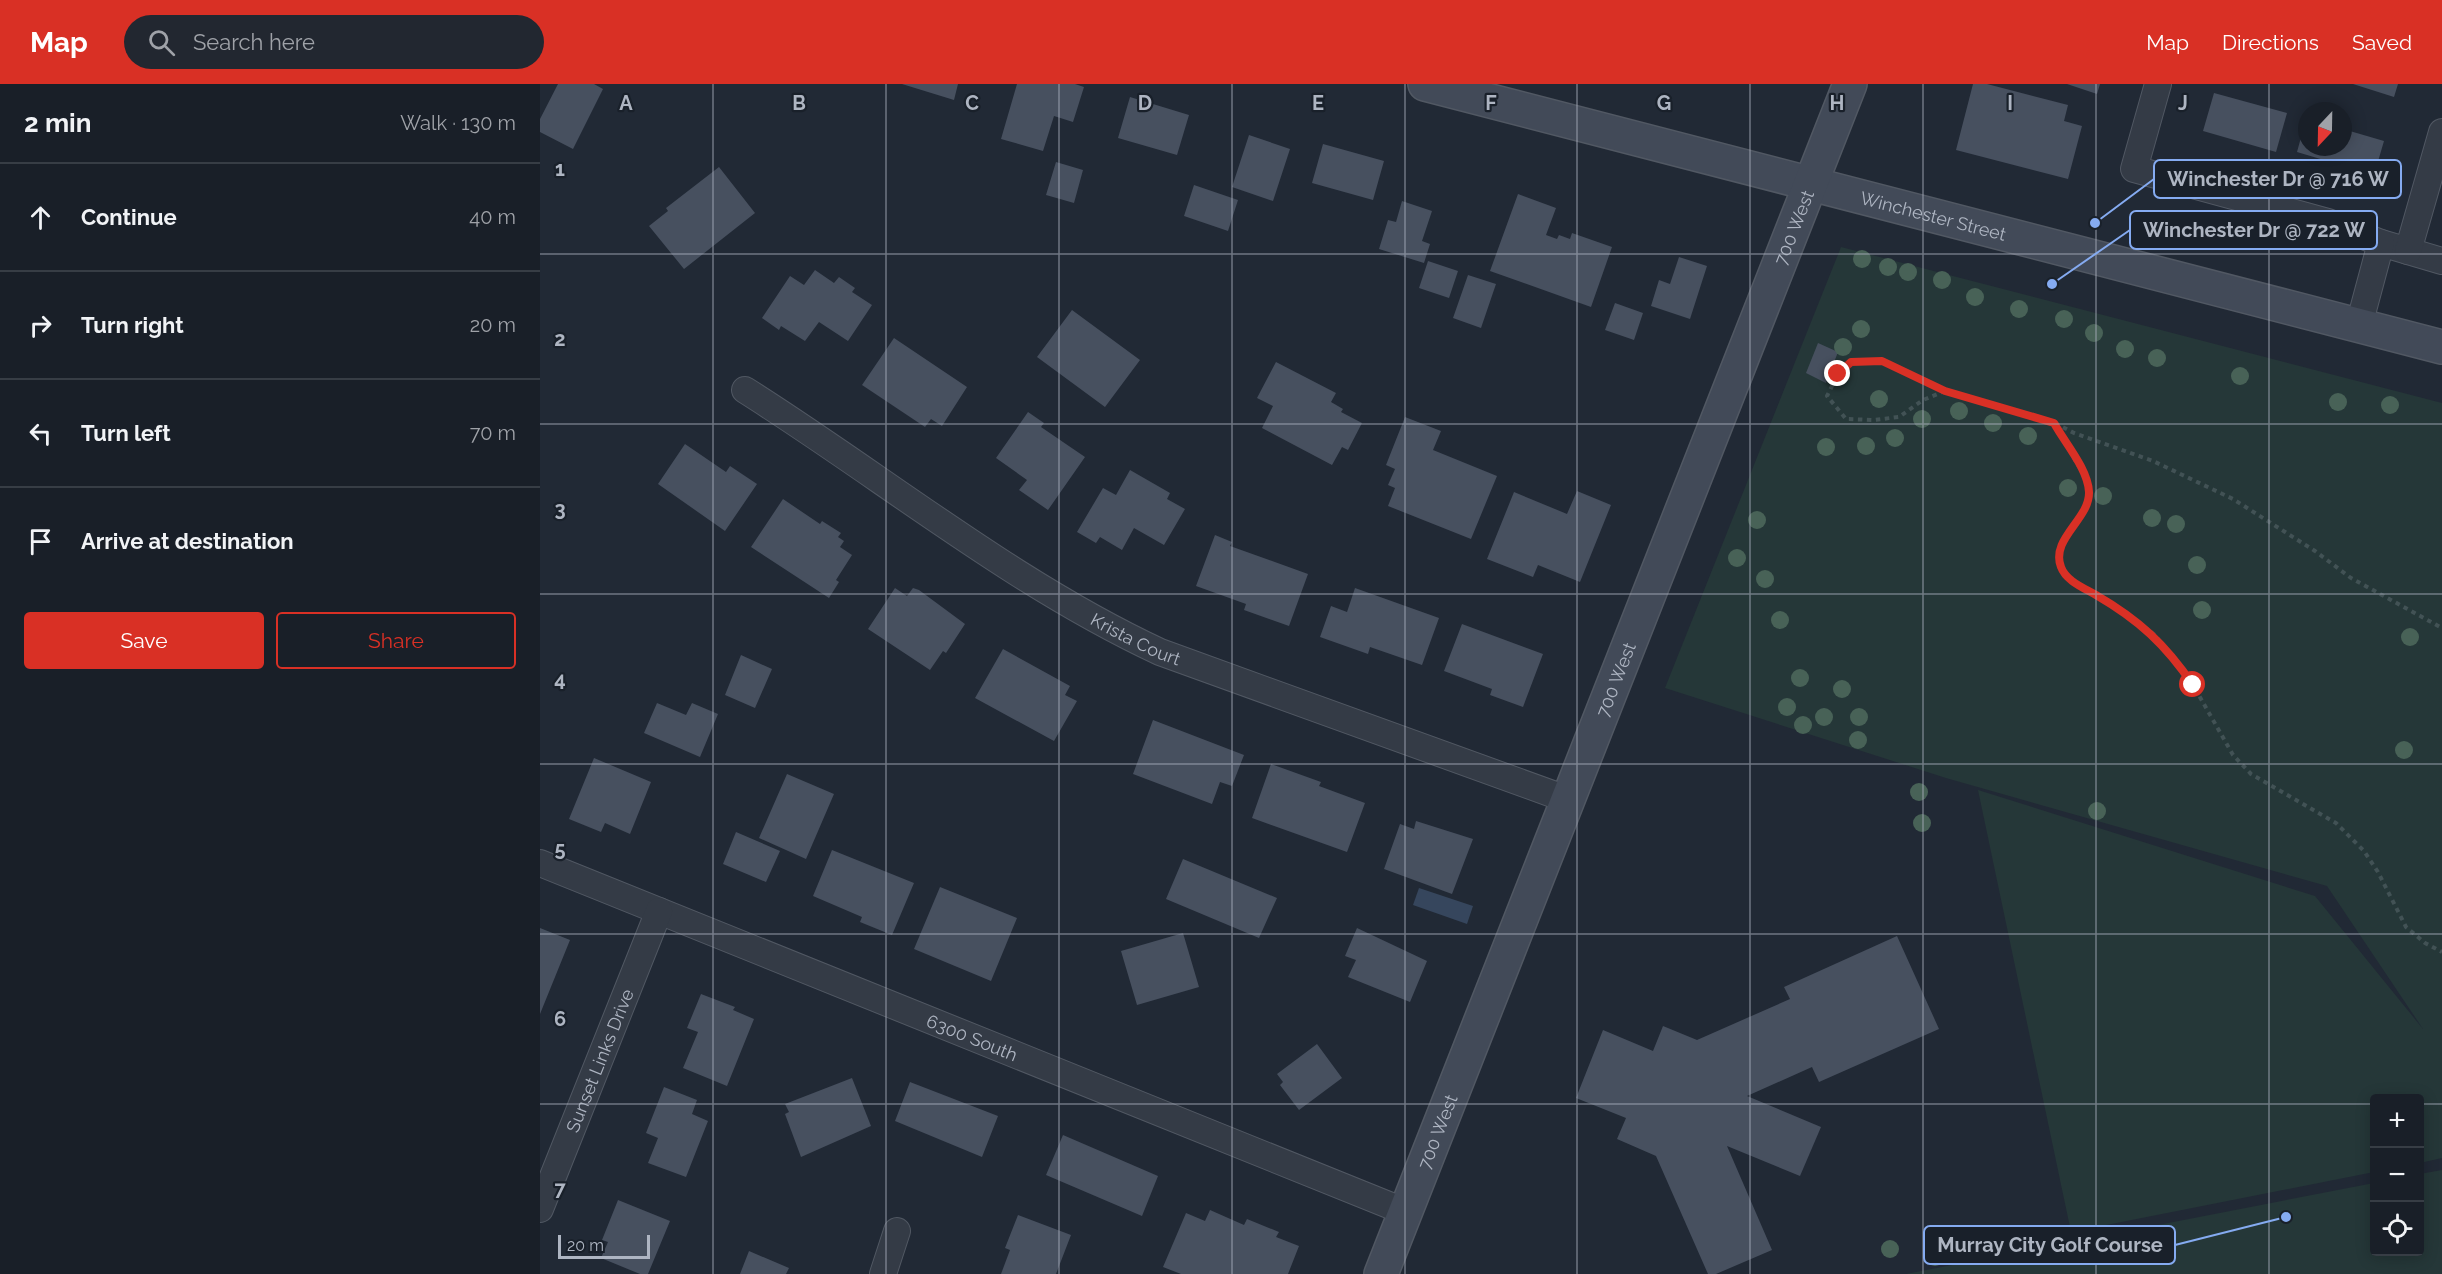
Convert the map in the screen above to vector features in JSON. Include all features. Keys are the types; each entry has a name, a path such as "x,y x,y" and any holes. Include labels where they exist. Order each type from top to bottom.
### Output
{"main road":[{"name":"Winchester Street","path":"1425,84 2442,347"},
{"name":"700 West","path":"1381,1274 1850,84"}],"street":[{"path":"2158,84 2134,169 2328,222 2381,243 2442,261"},
{"path":"2408,251 2442,132"},
{"path":"2359,325 2381,243"},
{"name":"Krista Court","path":"745,390 817,435 1037,587 1105,626 1160,652 1569,800"},
{"name":"6300 South","path":"540,863 1406,1212"},
{"name":"Sunset Links Drive","path":"540,1209 659,911"},
{"path":"883,1274 897,1231"}],"path":[{"path":"1945,391 1923,400 1899,417 1872,420 1846,419 1827,396 1838,374 1851,362 1882,361 1945,391 2054,423 2074,433 2153,462 2233,499 2315,551 2351,578 2442,628"},
{"path":"2054,423 2083,474 2089,491 2088,503 2060,550 2061,567 2072,581 2130,616 2155,635 2193,685 2233,755 2251,774 2336,823 2364,851 2378,872 2406,927 2425,943 2442,952"}],"shaded area":[{"path":"1841,247 2442,403 2442,1158 2424,1162 2424,1094 2370,1094 2370,1173 2071,1232 1978,790 2315,896 2423,1029 2327,886 1946,778 1665,688"},
{"path":"2442,1170 2442,1274 1906,1274 2370,1184 2370,1256 2424,1256 2424,1173"}],"water":[{"path":"1419,888 1473,906 1467,924 1413,905"}],"building":[{"path":"558,84 594,84 603,89 573,149 540,132 540,119"},
{"path":"902,84 958,84 954,100"},
{"path":"1017,84 1075,84 1084,87 1073,122 1054,116 1043,151 1001,139"},
{"path":"1973,84 1987,84 2068,105 2064,121 2082,126 2068,179 1956,150"},
{"path":"2067,84 2100,84 2097,94"},
{"path":"2353,84 2398,84 2394,97"},
{"path":"2214,93 2287,113 2276,152 2203,131"},
{"path":"1130,97 1189,115 1177,155 1118,138"},
{"path":"2352,132 2384,141 2374,175 2310,156 2352,156"},
{"path":"1249,135 1290,149 1273,201 1232,187"},
{"path":"1323,144 1384,161 1373,200 1312,183"},
{"path":"1056,162 1083,170 1074,203 1046,195"},
{"path":"719,167 755,213 684,269 649,226 668,211 666,208"},
{"path":"1194,185 1238,200 1228,231 1184,216"},
{"path":"1518,194 1556,208 1546,235 1557,239 1559,235 1570,239 1572,233 1612,247 1591,307 1490,271"},
{"path":"1402,201 1432,211 1422,241 1430,244 1424,263 1379,249 1388,220 1396,222"},
{"path":"1679,257 1707,266 1690,319 1651,306 1659,280 1670,284"},
{"path":"1428,261 1458,271 1449,298 1419,288"},
{"path":"815,270 834,283 839,277 855,288 852,292 872,305 848,341 819,322 805,341 781,326 779,330 762,318 790,276 804,285"},
{"path":"1468,275 1496,284 1481,328 1453,318"},
{"path":"1615,303 1643,313 1634,340 1605,330"},
{"path":"1072,310 1140,360 1105,407 1037,357"},
{"path":"894,338 967,387 942,426 931,419 925,427 862,385"},
{"path":"1818,343 1838,352 1826,383 1806,373"},
{"path":"1276,362 1336,393 1331,402 1343,409 1341,412 1362,423 1348,450 1342,447 1332,465 1262,428 1273,406 1257,398"},
{"path":"1028,412 1044,423 1041,427 1085,457 1048,510 1019,490 1027,480 996,458"},
{"path":"1405,417 1441,431 1433,450 1497,476 1471,539 1388,506 1395,488 1388,485 1395,469 1386,465"},
{"path":"685,444 726,472 730,466 757,484 725,531 658,484"},
{"path":"1130,470 1170,493 1167,499 1185,509 1164,545 1134,528 1122,550 1100,537 1096,543 1077,532 1103,488 1116,495"},
{"path":"1577,491 1611,505 1580,582 1538,565 1533,577 1487,559 1514,492 1567,514"},
{"path":"783,499 820,524 822,521 841,533 838,537 844,541 840,547 852,555 836,580 839,582 829,598 751,547"},
{"path":"1215,535 1232,542 1230,546 1308,574 1289,626 1244,610 1246,604 1196,586"},
{"path":"895,588 907,596 913,588 919,590 965,624 946,653 943,651 930,670 868,629"},
{"path":"1355,588 1439,618 1422,665 1370,647 1368,654 1320,637 1331,606 1347,612"},
{"path":"1462,624 1543,654 1523,707 1490,695 1492,689 1444,671"},
{"path":"1003,649 1070,686 1065,695 1077,701 1054,741 975,698"},
{"path":"741,655 772,669 755,708 725,695"},
{"path":"657,703 686,715 692,703 718,714 700,757 644,733"},
{"path":"1153,720 1244,755 1232,786 1220,782 1212,804 1133,774"},
{"path":"594,758 651,782 630,834 605,823 601,832 569,819"},
{"path":"1271,764 1321,782 1319,786 1365,803 1347,852 1252,818"},
{"path":"787,774 834,794 806,859 759,838"},
{"path":"1416,821 1473,839 1452,894 1384,869 1400,824 1414,829"},
{"path":"736,832 780,851 766,882 723,864"},
{"path":"832,850 914,883 892,935 860,922 862,917 813,896"},
{"path":"1183,859 1277,898 1259,938 1166,899"},
{"path":"940,887 1017,918 991,981 914,949"},
{"path":"540,928 570,940 540,1014"},
{"path":"1357,928 1427,961 1410,1002 1348,977 1356,960 1345,956"},
{"path":"1183,933 1199,987 1137,1005 1121,951"},
{"path":"1897,936 1939,1029 1819,1082 1812,1067 1747,1096 1821,1127 1800,1176 1727,1146 1772,1250 1716,1274 1708,1274 1656,1156 1617,1139 1626,1118 1576,1098 1603,1030 1653,1051 1663,1026 1697,1040 1790,999 1784,987"},
{"path":"701,994 735,1007 733,1010 754,1019 727,1086 683,1068 698,1032 687,1028"},
{"path":"1317,1044 1342,1078 1299,1110 1280,1085 1283,1082 1277,1074"},
{"path":"852,1078 871,1126 801,1157 785,1114 789,1112 785,1104"},
{"path":"910,1082 998,1116 982,1157 895,1121"},
{"path":"664,1087 697,1100 692,1114 708,1121 686,1177 648,1163 658,1138 646,1133"},
{"path":"1063,1135 1158,1176 1142,1216 1046,1175"},
{"path":"618,1200 670,1221 648,1274 640,1274 601,1258 608,1242 602,1240"},
{"path":"1210,1210 1244,1225 1247,1219 1279,1232 1276,1237 1299,1246 1288,1274 1181,1274 1163,1267 1186,1213 1205,1221"},
{"path":"1018,1215 1071,1235 1056,1274 1001,1274 1010,1250 1005,1248"},
{"path":"749,1251 789,1268 786,1274 740,1274"}],"place":[{"name":"Winchester Dr @ 716 W","path":"2095,223"},
{"name":"Winchester Dr @ 722 W","path":"2052,284"},
{"name":"Murray City Golf Course","path":"2286,1217"}],"route":[{"path":"1838,374 1851,362 1882,361 1945,391 2054,423 2083,474 2089,491 2088,503 2060,550 2061,567 2072,581 2130,616 2155,635 2193,685"}]}
